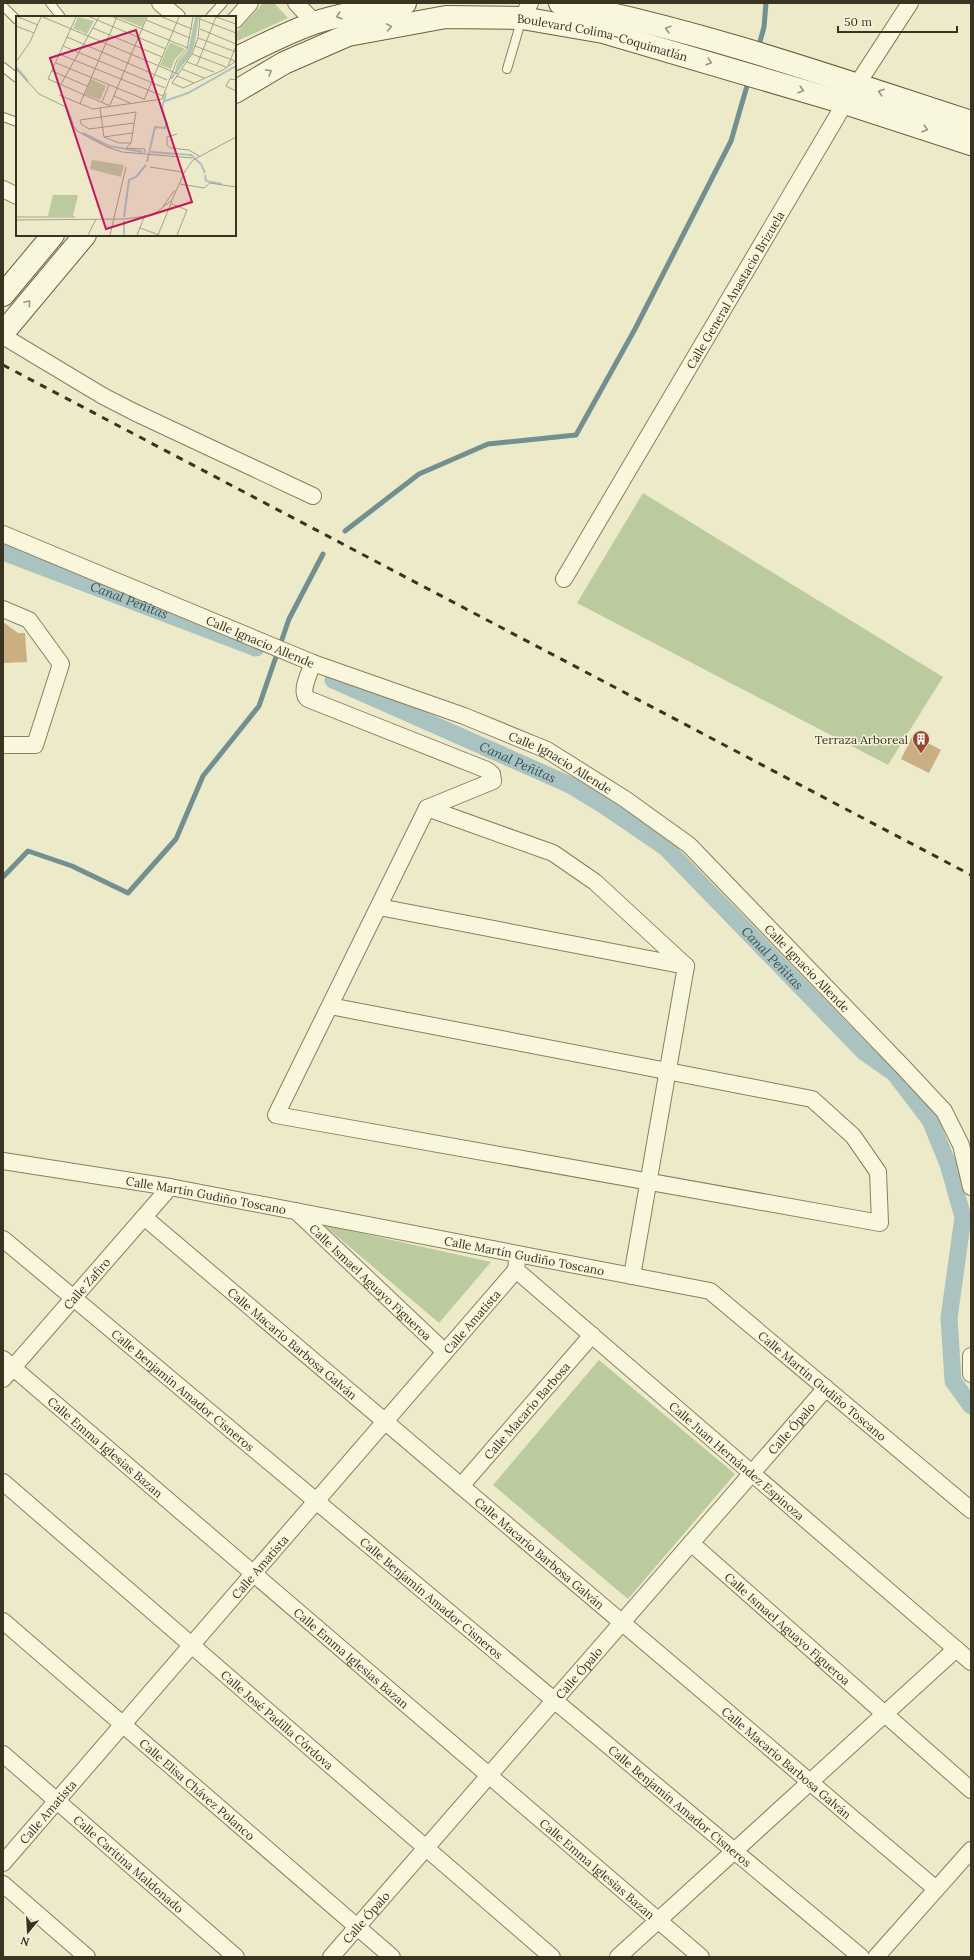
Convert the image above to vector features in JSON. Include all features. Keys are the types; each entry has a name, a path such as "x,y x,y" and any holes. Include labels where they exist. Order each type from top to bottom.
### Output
{"main road":[{"path":"236,58 276,38 315,23 345,14 405,3"},
{"name":"Boulevard Colima-Coquimatlán","path":"560,3 604,12 755,53 971,122"},
{"name":"Boulevard Colima-Coquimatlán","path":"236,91 284,63 348,35 446,17 526,11 764,78 971,144"},
{"path":"3,295 52,236"},
{"path":"3,335 84,236"}],"street":[{"path":"160,3 176,16"},
{"path":"236,19 250,3"},
{"path":"296,3 315,23"},
{"name":"Calle General Anastacio Brizuela","path":"564,579 845,103 910,3"},
{"path":"3,189 16,196"},
{"path":"3,335 103,396 313,496"},
{"name":"Calle Ignacio Allende","path":"3,534 306,659 464,716 547,750 625,799 689,845 944,1111 961,1145 971,1187"},
{"path":"3,609 29,620 61,664 35,745 3,745"},
{"path":"306,659 304,692 305,697 308,699 487,770 492,774 493,781 428,808 276,1115 880,1223 878,1172 853,1136 812,1099 330,1006"},
{"path":"428,808 553,853 595,882 686,966"},
{"path":"379,907 686,966"},
{"path":"632,1276 686,966"},
{"name":"Calle Martín Gudiño Toscano","path":"3,1161 170,1187 710,1290 971,1510"},
{"name":"Calle Zafiro","path":"6,1368 74,1298 170,1187"},
{"name":"Calle Ismael Aguayo Figueroa","path":"296,1211 446,1352"},
{"name":"Calle Macario Barbosa Galván","path":"144,1217 936,1889"},
{"name":"Calle Benjamín Amador Cisneros","path":"3,1239 861,1957"},
{"path":"516,1270 517,1254"},
{"name":"Calle Amatista","path":"3,1863 516,1270"},
{"name":"Calle Juan Hernández Espinoza","path":"516,1270 971,1662"},
{"name":"Calle Macario Barbosa","path":"461,1486 592,1335"},
{"path":"971,1356 971,1374"},
{"name":"Calle Emma Iglesias Bazan","path":"6,1368 254,1573 701,1957"},
{"name":"Calle Ópalo","path":"331,1957 826,1388"},
{"name":"Calle José Padilla Córdova","path":"3,1482 552,1957"},
{"name":"Calle Ismael Aguayo Figueroa","path":"691,1543 971,1790"},
{"name":"Calle Elisa Chávez Polanco","path":"3,1621 392,1957"},
{"path":"618,1957 956,1649"},
{"name":"Calle Caritina Maldonado","path":"3,1754 236,1957"},
{"path":"876,1957 971,1850"},
{"path":"3,1884 87,1957"}],"lane":[{"path":"10,3 3,5 16,19"},
{"path":"50,3 60,16"},
{"path":"211,16 223,3"},
{"path":"507,69 526,11"},
{"path":"3,67 16,77"},
{"path":"3,117 16,122"}],"green space":[{"path":"263,3 274,3 288,18 236,42 236,33"},
{"path":"643,493 943,677 888,765 577,603"},
{"path":"324,1225 491,1262 439,1323"},
{"path":"599,1360 735,1474 628,1599 493,1485"}],"building":[{"path":"3,622 18,633 25,633 27,662 3,663"},
{"name":"Terraza Arboreal","path":"913,735 941,750 929,773 901,759"}],"waterway":[{"path":"758,49 764,27 766,3"},
{"path":"345,531 419,474 488,444 576,435 635,329 731,141 749,79"},
{"name":"Canal Peñitas","path":"3,552 256,648"},
{"path":"3,877 28,851 72,866 128,893 176,839 203,776 259,706 289,619 323,554"},
{"name":"Canal Peñitas","path":"333,680 570,785 603,805 666,848 864,1052 894,1073 930,1120 948,1164 963,1217 949,1318 953,1381 971,1406"}],"railway":[{"path":"3,365 971,875"}],"place":[{"name":"Terraza Arboreal","path":"921,754"}]}
